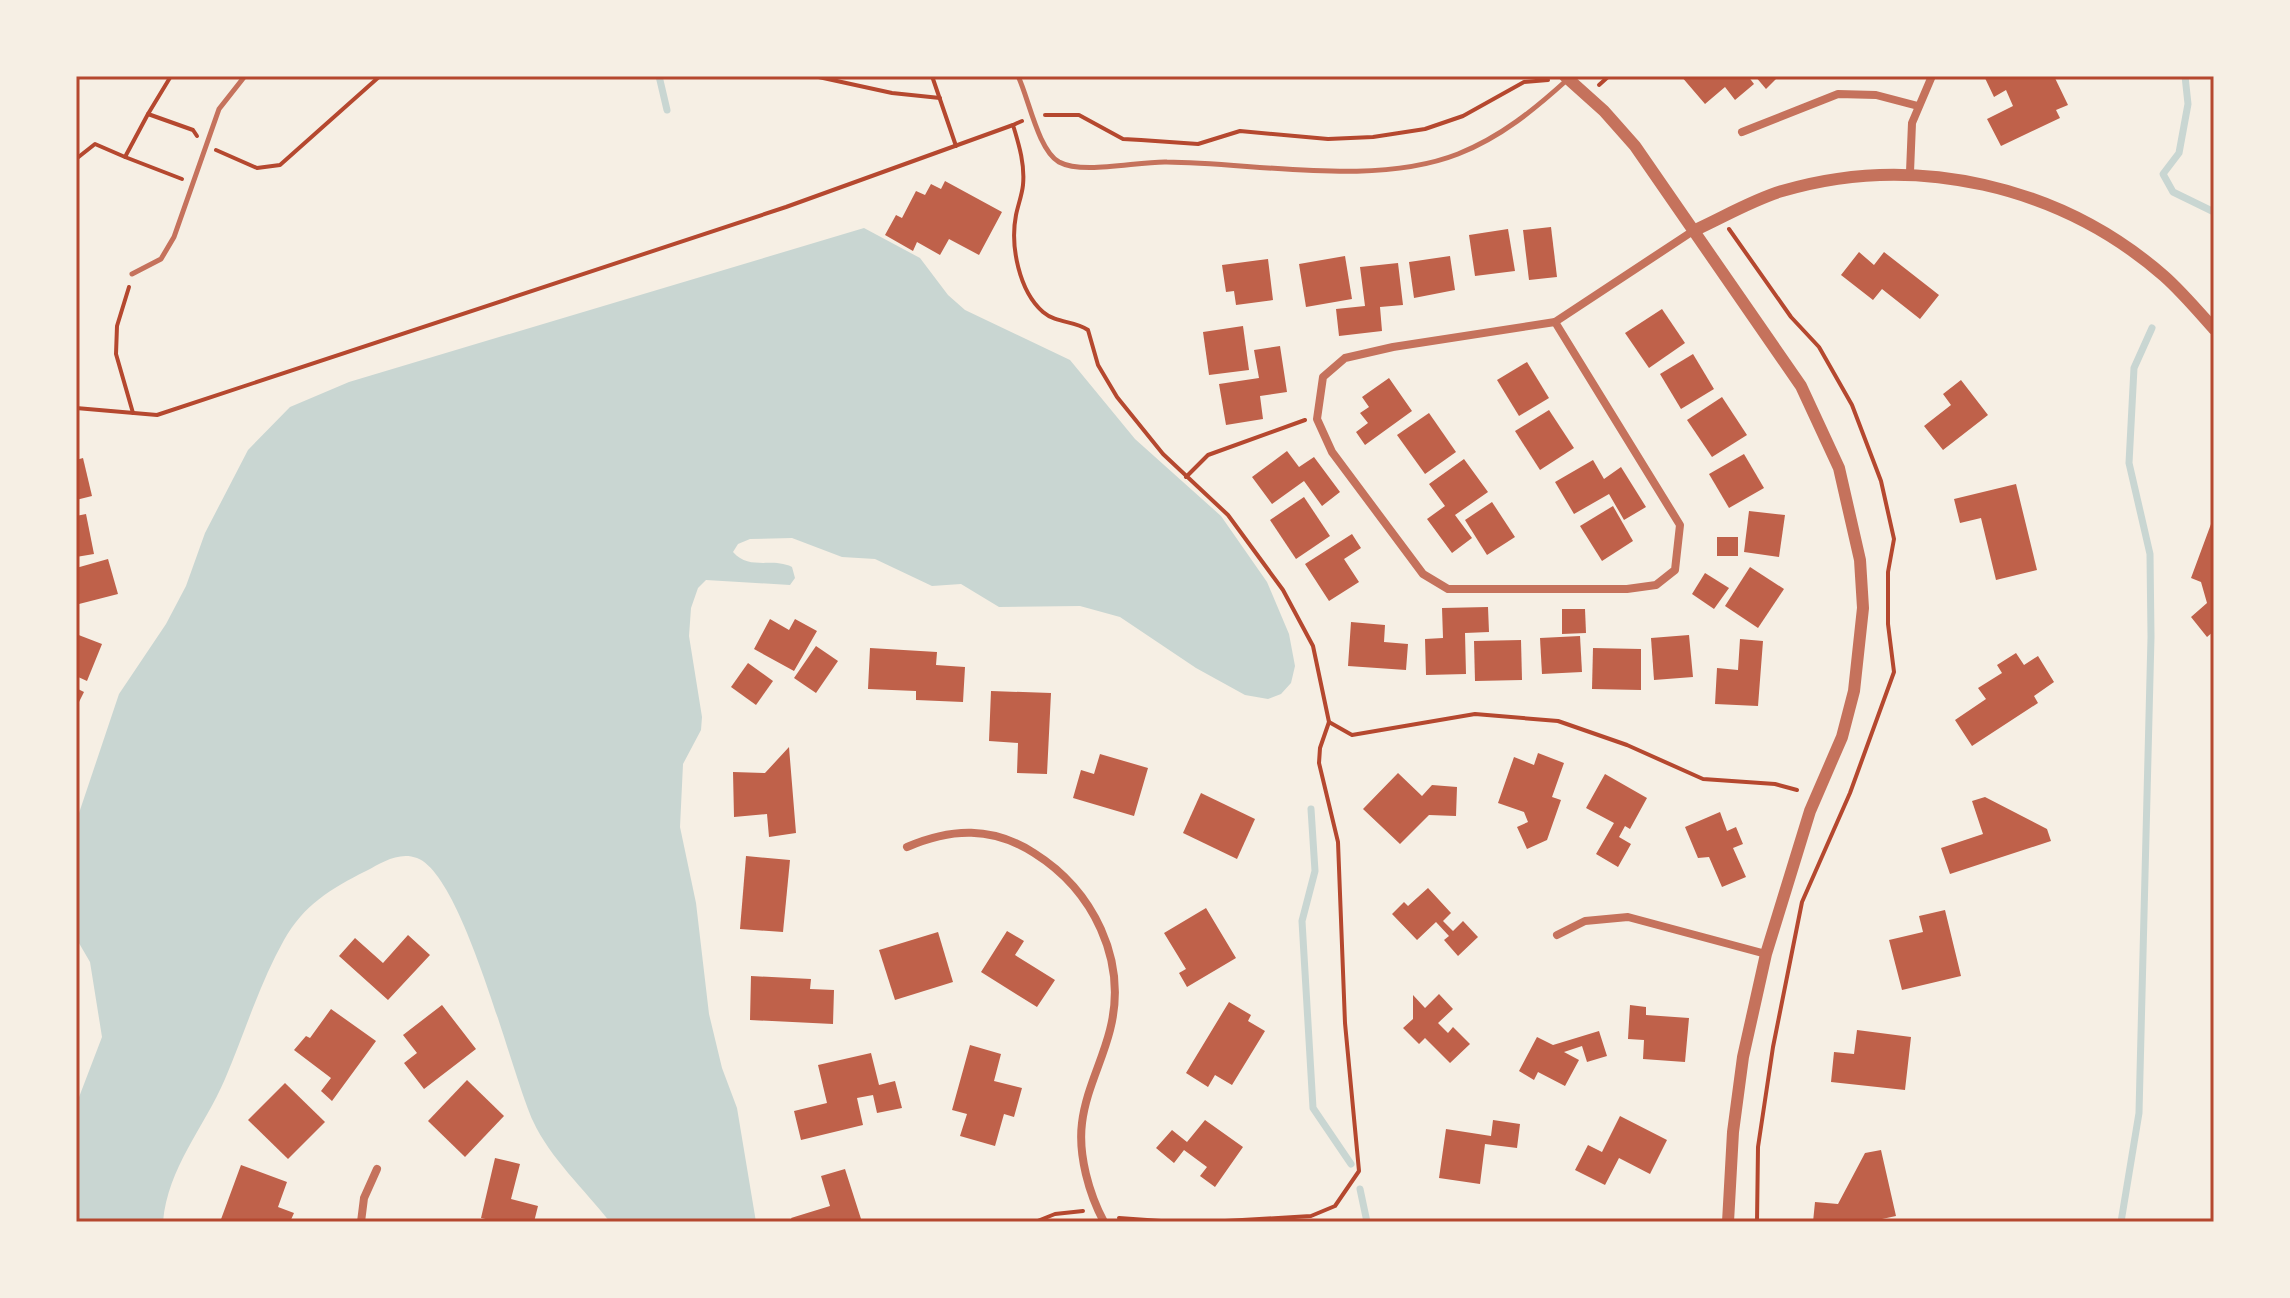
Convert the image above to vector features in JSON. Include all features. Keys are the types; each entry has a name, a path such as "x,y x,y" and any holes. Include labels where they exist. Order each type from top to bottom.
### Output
{"street":[{"path":"1910,172 1909,143 1918,106 1932,76"},
{"path":"1566,77 1617,124 1801,386 1822,424 1852,511 1860,560 1862,621 1854,691 1842,737 1810,811 1766,954 1743,1057 1733,1132 1728,1222"},
{"path":"1742,132 1838,94 1876,95 1918,106"},
{"path":"1555,322 1680,525 1675,570 1656,585 1627,589 1448,589 1423,574 1332,452 1317,419 1323,377 1345,358 1393,347 1555,322 1693,231 1779,191 1827,180 1910,172 2008,190 2091,225 2163,275 2214,329"},
{"path":"907,847 932,836 955,831 999,836 1049,862 1071,882 1095,916 1112,964 1115,995 1112,1025 1086,1097 1081,1126 1082,1156 1102,1218"},
{"path":"1557,935 1585,921 1628,917 1766,954"},
{"path":"361,1222 364,1198 377,1169"}],"lane":[{"path":"132,274 161,259 174,237 219,109 245,76"},
{"path":"1018,76 1043,145 1050,156 1075,168 1138,161 1228,162 1366,172 1457,155 1519,121 1566,77"}],"path":[{"path":"125,157 171,76"},
{"path":"148,114 193,130 204,145 257,168 280,165 380,76"},
{"path":"814,76 892,93 940,98"},
{"path":"932,76 956,147"},
{"path":"1597,86 1609,76"},
{"path":"76,408 157,415 786,207 1035,116 1079,115 1123,139 1198,144 1240,131 1328,139 1373,137 1425,129 1463,116 1524,82 1566,77"},
{"path":"1013,125 1023,162 1023,188 1015,217 1014,241 1020,274 1040,310 1062,323 1088,330 1094,356 1117,397 1144,433 1245,535 1301,621 1319,664 1329,722 1320,748 1319,763 1338,842 1345,1023 1359,1171 1335,1206 1311,1216 1208,1222"},
{"path":"76,159 95,144 192,182"},
{"path":"1720,218 1740,241 1791,317 1819,347 1840,384 1881,481 1894,539 1888,572 1888,624 1894,672 1850,793 1802,902 1773,1047 1758,1147 1757,1222"},
{"path":"132,274 117,326 116,354 133,413"},
{"path":"1186,477 1208,455 1305,420 1317,419"},
{"path":"1329,722 1352,735 1475,714 1558,721 1627,745 1703,779 1775,784 1797,790"},
{"path":"1035,1222 1075,1210 1102,1218 1175,1222"}],"shaded area":[{"path":"864,228 920,258 948,295 965,310 1070,360 1135,439 1221,516 1267,582 1289,634 1295,666 1291,683 1281,694 1268,699 1245,695 1196,668 1120,617 1080,606 999,607 961,584 932,586 875,559 842,557 792,538 750,539 738,544 733,552 740,558 784,564 792,567 795,578 790,585 706,580 698,588 691,608 689,636 702,717 701,730 683,764 680,827 696,903 709,1014 722,1068 737,1108 756,1222 610,1222 558,1161 533,1121 484,977 452,900 435,872 417,858 404,856 384,862 330,892 300,917 284,940 217,1097 179,1166 166,1202 163,1222 76,1222 76,1105 102,1037 90,962 76,938 76,822 119,694 166,624 186,586 205,533 248,450 290,407 349,382"}],"building":[{"path":"1681,76 1748,76 1754,84 1735,100 1725,87 1705,104"},
{"path":"1755,76 1779,76 1766,89"},
{"path":"1984,76 2054,76 2068,105 2056,110 2060,118 2001,146 1987,119 2013,106 2006,90 1994,97"},
{"path":"945,181 1002,212 979,255 949,239 940,255 917,242 913,251 885,235 896,215 902,218 916,191 925,195 931,184 941,189"},
{"path":"1551,227 1557,277 1529,280 1523,230"},
{"path":"1508,229 1515,271 1475,276 1469,235"},
{"path":"1859,252 1874,265 1884,252 1939,295 1920,319 1882,289 1873,300 1841,275"},
{"path":"1345,256 1352,299 1306,307 1299,264"},
{"path":"1450,256 1455,290 1414,298 1409,262"},
{"path":"1268,259 1273,300 1236,305 1234,291 1226,292 1222,265"},
{"path":"1398,263 1403,305 1380,307 1382,331 1339,336 1336,309 1365,306 1360,267"},
{"path":"1662,309 1685,343 1649,368 1625,333"},
{"path":"1243,326 1249,370 1209,375 1203,332"},
{"path":"1280,346 1287,392 1260,396 1263,419 1226,425 1219,384 1259,378 1254,350"},
{"path":"1693,354 1714,389 1681,409 1660,374"},
{"path":"1527,362 1549,398 1519,416 1497,380"},
{"path":"1389,378 1412,411 1365,445 1356,432 1368,423 1360,413 1369,407 1362,397"},
{"path":"1961,380 1988,415 1943,450 1924,426 1951,405 1943,394"},
{"path":"1722,397 1747,435 1712,457 1687,420"},
{"path":"1549,410 1574,448 1540,470 1515,431"},
{"path":"1429,413 1456,452 1425,474 1397,435"},
{"path":"1287,451 1299,467 1314,457 1340,492 1322,506 1304,481 1272,504 1252,477"},
{"path":"1744,454 1764,488 1729,508 1709,474"},
{"path":"83,458 92,496 76,500 76,460"},
{"path":"1464,459 1488,492 1455,515 1472,538 1452,553 1427,519 1445,506 1429,484"},
{"path":"1593,460 1604,479 1621,467 1646,507 1624,520 1609,494 1574,514 1555,482"},
{"path":"2016,484 2037,570 1996,580 1981,518 1960,523 1954,499"},
{"path":"1304,497 1330,536 1296,559 1270,520"},
{"path":"1492,502 1515,537 1487,555 1465,520"},
{"path":"1613,506 1633,541 1602,561 1580,526"},
{"path":"1749,511 1785,515 1779,557 1744,552"},
{"path":"86,514 94,554 76,557 76,516"},
{"path":"2211,524 2214,525 2214,631 2207,637 2191,617 2207,603 2201,582 2191,578"},
{"path":"1352,534 1361,548 1344,559 1359,582 1329,601 1305,564"},
{"path":"1717,537 1738,537 1738,556 1717,556"},
{"path":"108,559 118,594 79,604 76,568"},
{"path":"1750,567 1784,589 1758,628 1725,606"},
{"path":"1705,573 1729,588 1714,609 1692,594"},
{"path":"1488,607 1489,632 1465,633 1466,674 1426,675 1425,639 1443,638 1442,608"},
{"path":"1562,609 1585,609 1586,633 1562,634"},
{"path":"770,619 789,630 795,619 817,631 794,671 754,649"},
{"path":"1351,622 1385,625 1384,642 1408,644 1406,670 1348,666"},
{"path":"76,634 102,644 87,681 76,676"},
{"path":"1689,635 1693,677 1654,680 1651,638"},
{"path":"1580,636 1582,672 1542,674 1540,638"},
{"path":"1740,639 1763,641 1758,706 1715,704 1717,668 1738,670"},
{"path":"1521,640 1522,680 1475,681 1474,641"},
{"path":"816,646 838,661 816,693 794,678"},
{"path":"870,648 937,652 936,665 965,667 963,702 916,700 916,691 868,689"},
{"path":"1593,648 1641,649 1641,690 1592,689"},
{"path":"2016,653 2024,665 2038,656 2054,682 2034,696 2038,703 1972,746 1955,720 1986,699 1978,688 2002,673 1997,665"},
{"path":"748,663 773,681 756,705 731,687"},
{"path":"76,688 84,692 76,708"},
{"path":"991,691 1051,693 1047,774 1017,773 1018,743 989,741"},
{"path":"789,747 796,833 769,837 767,814 734,817 733,772 765,773"},
{"path":"1538,753 1564,763 1552,797 1561,800 1547,840 1527,849 1517,827 1528,822 1524,812 1498,803 1514,757 1534,765"},
{"path":"1100,754 1148,768 1134,816 1073,798 1081,770 1094,774"},
{"path":"1398,773 1422,796 1432,785 1457,787 1456,816 1429,815 1400,844 1363,809"},
{"path":"1605,774 1647,798 1630,829 1625,826 1619,837 1631,844 1618,867 1596,854 1614,823 1586,808"},
{"path":"1201,793 1255,819 1237,859 1183,833"},
{"path":"1985,797 2047,829 2051,841 1950,874 1941,848 1983,834 1972,801"},
{"path":"1720,812 1727,831 1736,827 1743,844 1733,848 1746,877 1722,887 1709,857 1698,858 1685,827"},
{"path":"746,856 790,860 783,932 740,929"},
{"path":"1428,888 1451,913 1443,921 1453,931 1463,921 1478,937 1458,956 1444,940 1449,936 1436,922 1417,940 1392,914 1404,902 1408,906"},
{"path":"1206,908 1236,958 1187,987 1179,973 1186,969 1164,933"},
{"path":"1945,910 1961,976 1902,990 1889,940 1923,932 1919,916"},
{"path":"1007,931 1024,941 1015,955 1055,980 1037,1007 981,972"},
{"path":"938,932 953,982 895,1000 879,950"},
{"path":"408,935 430,955 388,1000 339,956 355,938 383,963"},
{"path":"751,976 811,979 810,989 834,990 833,1024 750,1020"},
{"path":"1439,994 1453,1009 1438,1023 1448,1033 1453,1027 1470,1044 1450,1063 1425,1038 1419,1044 1403,1028 1413,1019 1413,995 1425,1008"},
{"path":"1229,1002 1251,1015 1248,1021 1265,1031 1232,1085 1215,1075 1208,1087 1186,1073"},
{"path":"442,1005 476,1049 424,1089 404,1063 417,1053 403,1035"},
{"path":"1630,1005 1646,1007 1646,1015 1689,1018 1685,1062 1643,1059 1644,1040 1628,1039"},
{"path":"331,1009 376,1041 332,1101 321,1091 331,1078 294,1050 306,1036 310,1038"},
{"path":"1857,1030 1911,1037 1905,1090 1831,1082 1834,1052 1854,1054"},
{"path":"1599,1031 1607,1056 1587,1062 1582,1046 1564,1052 1579,1060 1565,1086 1538,1072 1534,1080 1519,1071 1537,1037 1553,1045"},
{"path":"970,1045 1001,1054 994,1081 1022,1088 1014,1117 1004,1114 995,1146 960,1136 967,1114 952,1110"},
{"path":"871,1053 879,1085 895,1081 902,1108 877,1113 873,1095 857,1098 863,1125 801,1140 794,1111 827,1103 818,1065"},
{"path":"467,1080 504,1116 465,1157 428,1121"},
{"path":"285,1083 325,1122 288,1159 248,1120"},
{"path":"1620,1116 1667,1140 1650,1174 1619,1158 1605,1185 1575,1170 1588,1145 1602,1152"},
{"path":"1205,1120 1243,1147 1215,1187 1200,1176 1207,1167 1184,1150 1174,1163 1156,1148 1172,1130 1187,1142"},
{"path":"1493,1120 1520,1124 1517,1148 1485,1144 1480,1184 1439,1178 1446,1129 1491,1136"},
{"path":"1881,1150 1896,1216 1868,1222 1813,1222 1815,1202 1838,1204 1865,1153"},
{"path":"495,1158 520,1164 511,1199 538,1206 534,1222 499,1222 481,1218"},
{"path":"241,1165 287,1182 278,1207 294,1213 290,1222 220,1222"},
{"path":"845,1169 862,1222 793,1222 791,1218 830,1206 821,1176"}],"waterway":[{"path":"659,76 667,110"},
{"path":"2185,76 2188,104 2179,153 2163,174 2173,192 2214,212"},
{"path":"2121,1222 2139,1113 2151,637 2150,554 2129,463 2134,368 2152,328"},
{"path":"1311,809 1315,871 1302,921 1313,1108 1351,1164"},
{"path":"1360,1189 1367,1222"}]}
